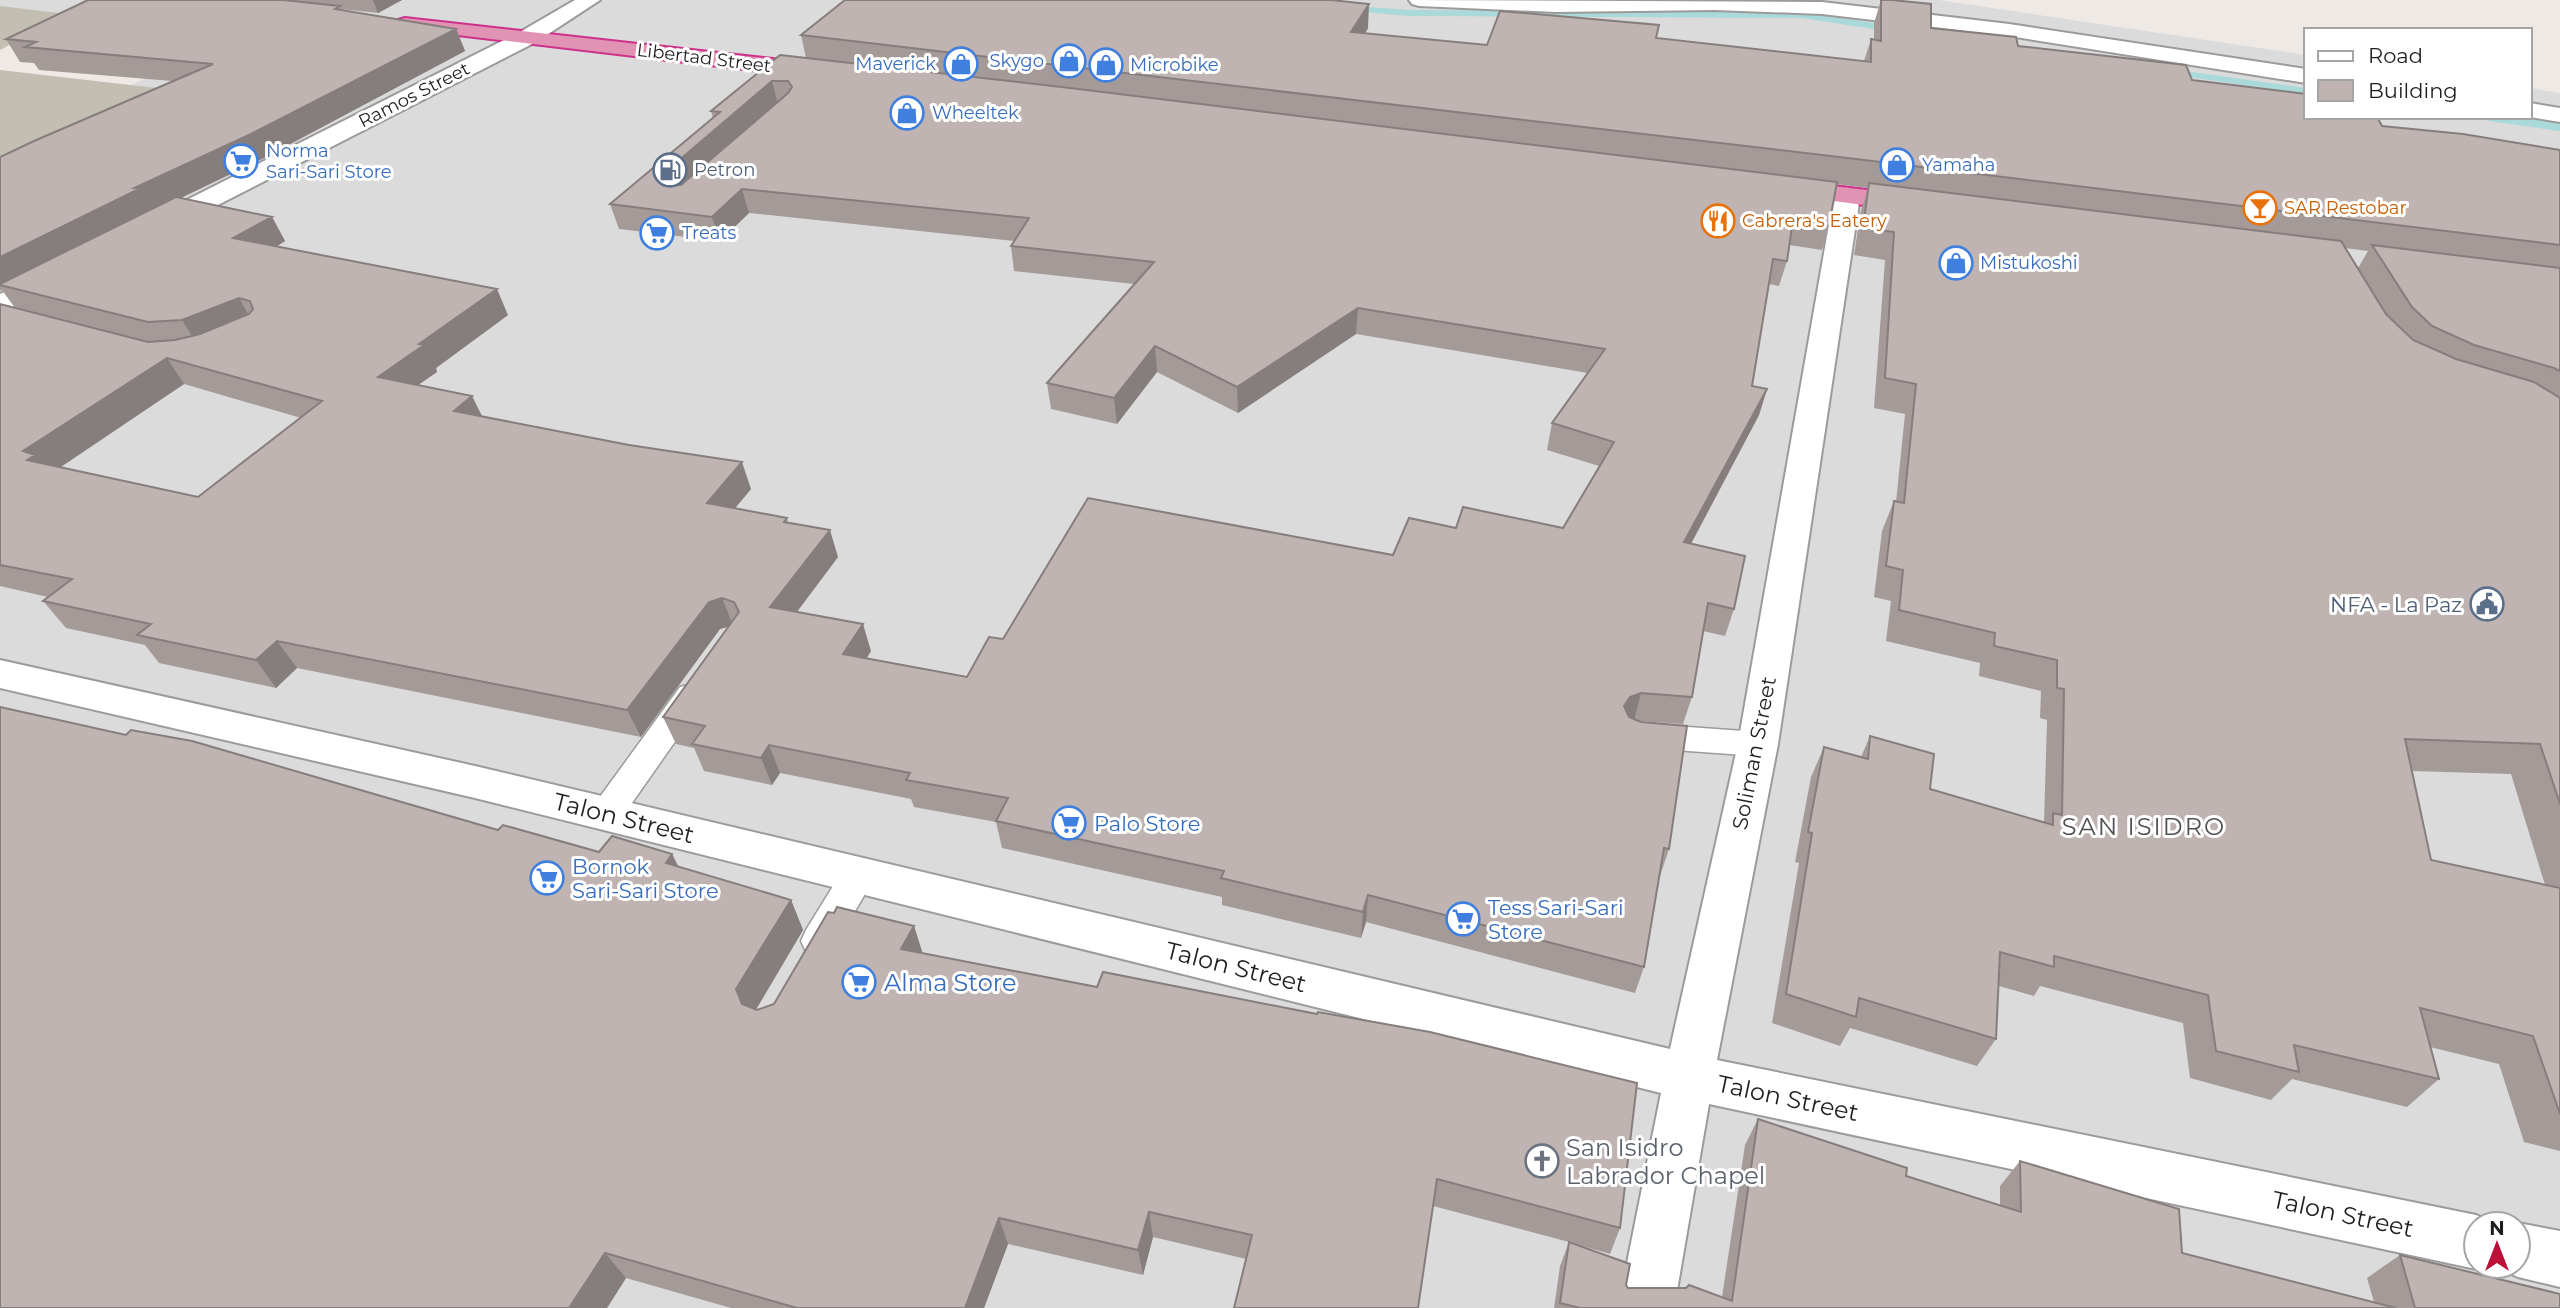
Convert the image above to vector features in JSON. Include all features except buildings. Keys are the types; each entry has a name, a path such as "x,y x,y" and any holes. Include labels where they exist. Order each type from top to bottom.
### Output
{"highway":[{"name":"Libertad Street","path":"382,22 843,74"},
{"path":"1755,184 1944,208"}],"street":[{"name":"Ramos Street","path":"135,237 528,37 590,0"},
{"path":"1419,0 1556,6 1715,4 1822,8 2009,30 2304,76"},
{"path":"2532,110 2560,115"},
{"name":"Soliman Street","path":"1646,1308 1689,1077 1758,744 1847,195"},
{"path":"4,313 74,268"},
{"name":"Talon Street","path":"0,674 232,725 606,814 1689,1077 2462,1239"},
{"path":"2532,1254 2560,1259"}],"lane":[{"path":"606,814 709,671"},
{"path":"1635,735 1758,744"},
{"path":"805,964 858,875"}],"shaded area":[{"path":"0,0 1939,0 2304,55 2304,119 2532,119 2532,88 2560,93 2560,1308 0,1308 0,145 214,47 0,28"},
{"path":"0,6 67,14 0,50"},
{"path":"0,70 174,90 0,169"}],"waterway":[{"path":"1342,8 1409,13 1802,15 1899,30"},
{"path":"2164,71 2304,91"},
{"path":"2503,119 2560,127"}],"place":[{"name":"Skygo","path":"1069,61"},
{"name":"Maverick","path":"961,64"},
{"name":"Microbike","path":"1106,65"},
{"name":"Wheeltek","path":"907,113"},
{"name":"Norma Sari-Sari Store","path":"241,161"},
{"name":"Yamaha","path":"1897,165"},
{"name":"Petron","path":"670,170"},
{"name":"SAR Restobar","path":"2260,208"},
{"name":"Cabrera's Eatery","path":"1718,221"},
{"name":"Treats","path":"657,233"},
{"name":"Mistukoshi","path":"1956,263"},
{"name":"NFA - La Paz","path":"2487,604"},
{"name":"Palo Store","path":"1069,823"},
{"name":"Bornok Sari-Sari Store","path":"547,878"},
{"name":"Tess Sari-Sari Store","path":"1463,919"},
{"name":"Alma Store","path":"859,982"},
{"name":"San Isidro Labrador Chapel","path":"1542,1161"}],"district":[{"name":"SAN ISIDRO","path":"2144,826"}]}
